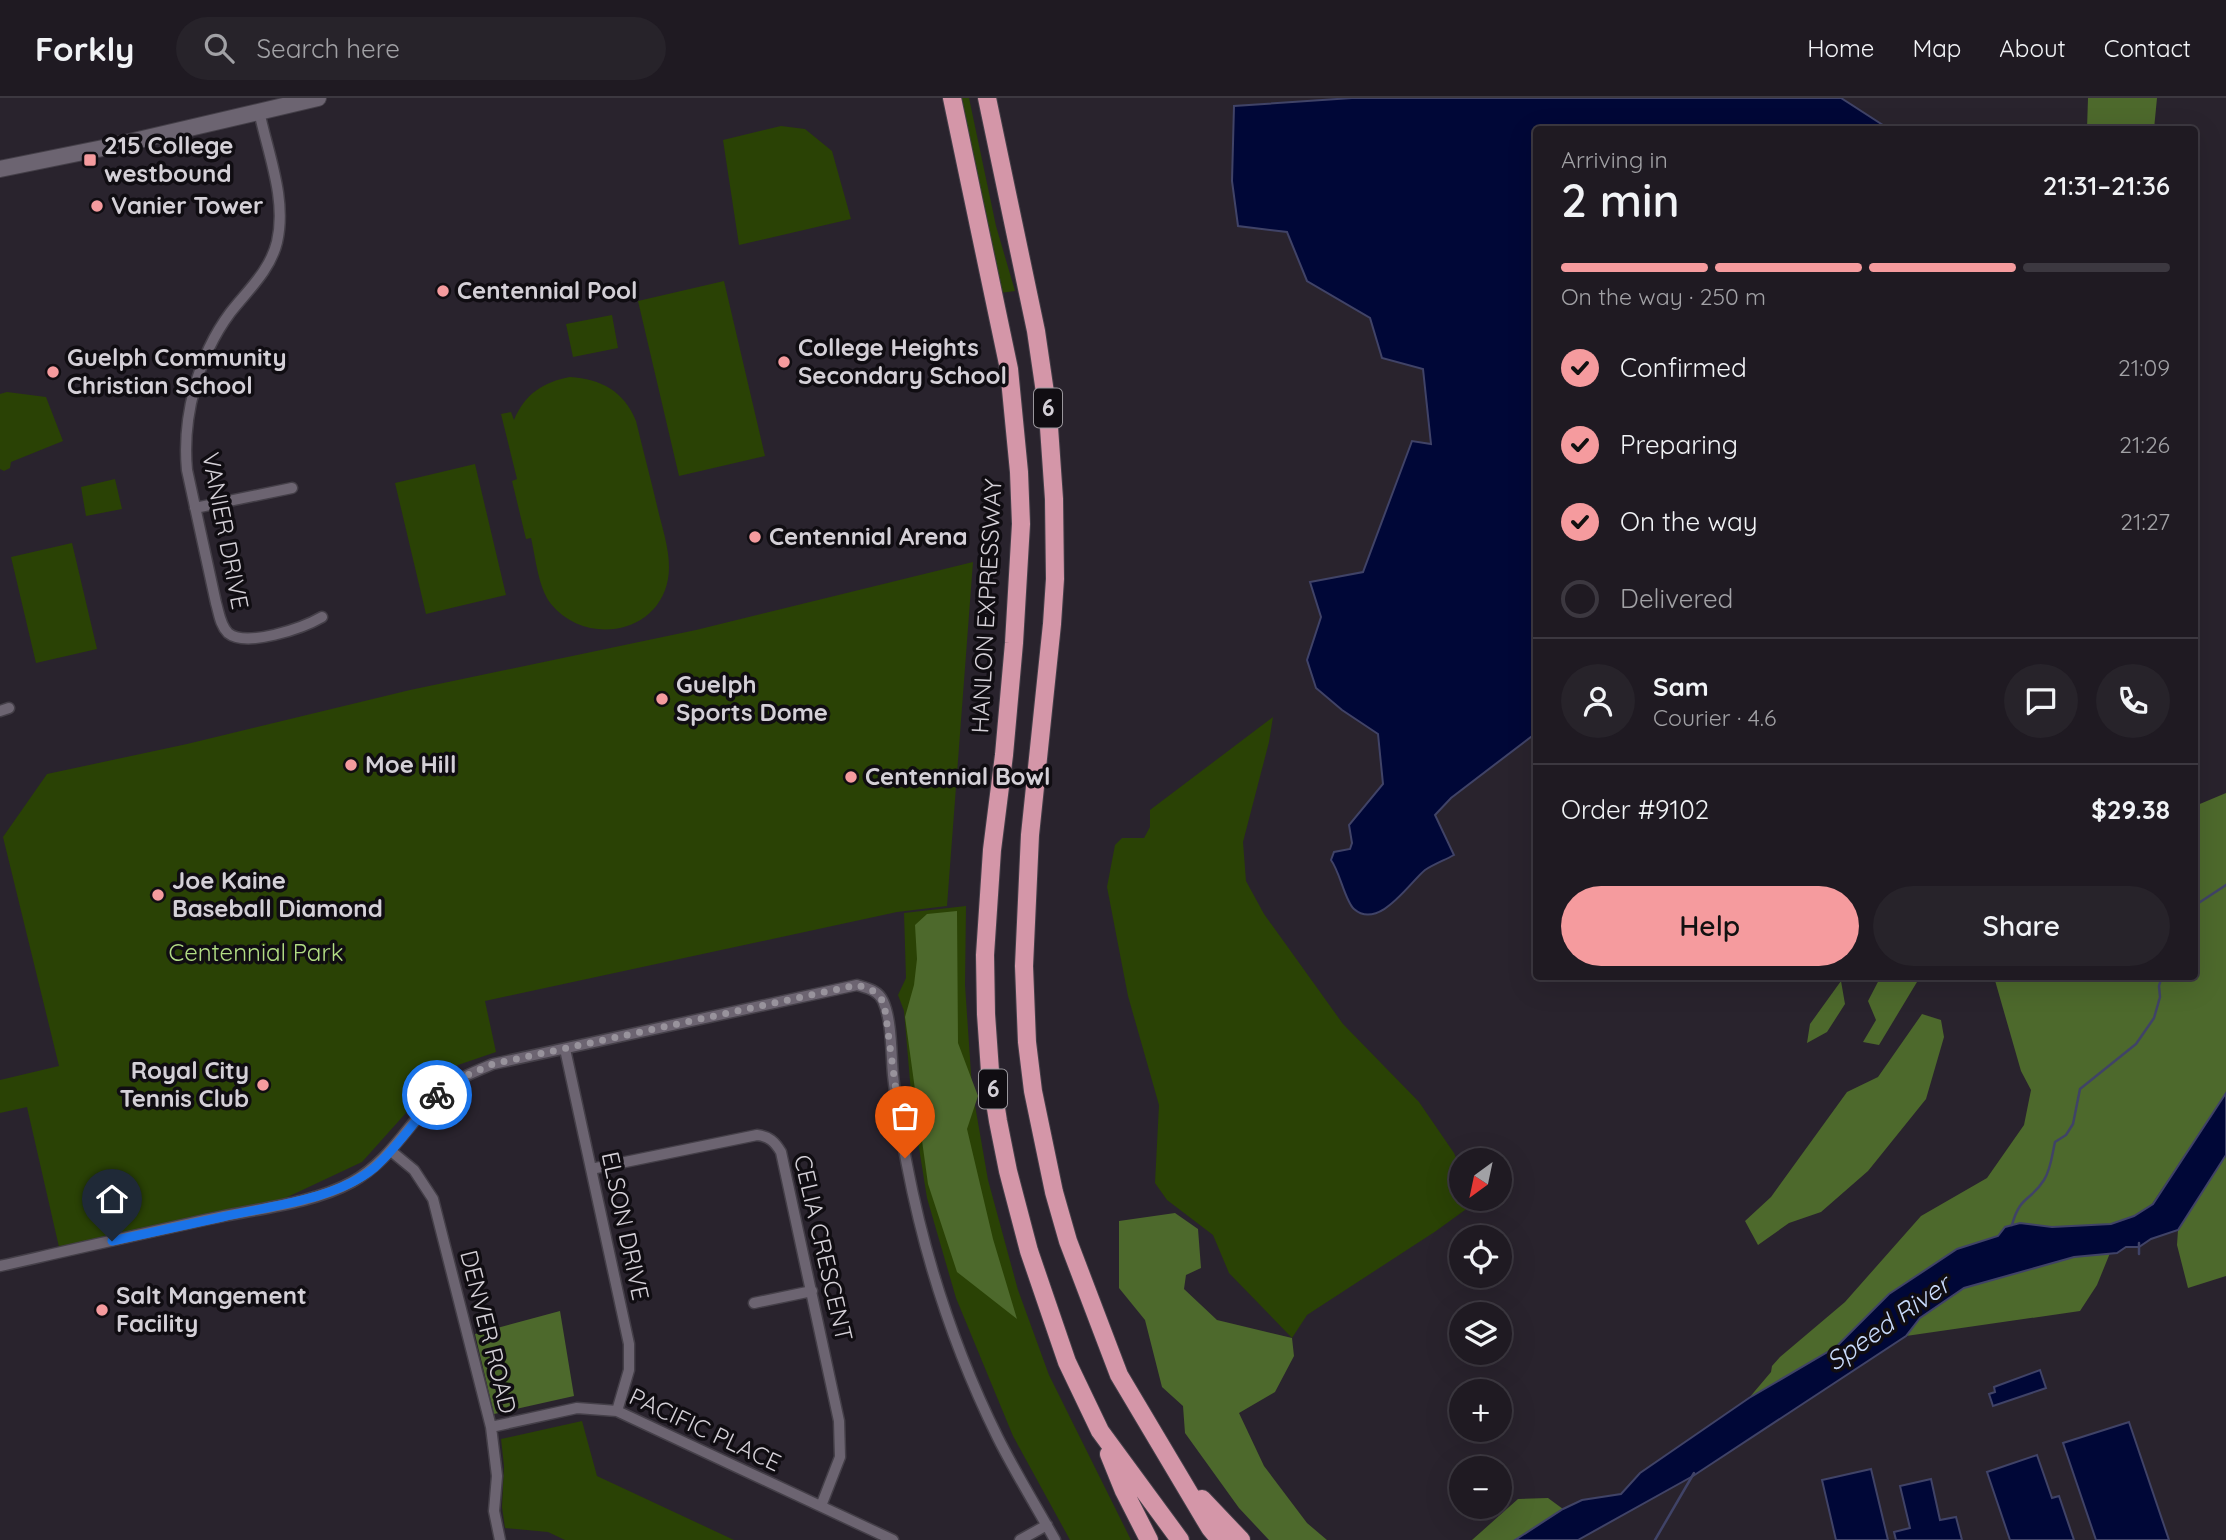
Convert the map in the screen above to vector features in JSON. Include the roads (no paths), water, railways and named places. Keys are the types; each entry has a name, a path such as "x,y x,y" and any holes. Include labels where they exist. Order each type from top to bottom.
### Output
{"highway":[{"name":"HANLON EXPRESSWAY","path":"952,98 1009,369 1020,472 1021,524 1014,643 992,850 985,955 990,1071 1007,1171 1038,1282 1067,1362 1100,1431 1180,1540"},
{"name":"6","path":"987,98 1036,331 1048,413 1054,499 1055,579 1030,835 1024,955 1027,1042 1033,1091 1054,1192 1068,1241 1119,1376 1210,1528 1220,1540"},
{"path":"1100,1431 1124,1491 1149,1540"},
{"path":"1182,1479 1241,1540"}],"main road":[{"path":"0,169 318,98"}],"street":[{"name":"VANIER DRIVE","path":"259,111 277,188 280,223 276,246 266,268 219,330 197,385 190,410 186,448 188,474 216,603 226,631 241,639 257,637 306,626 321,617"},
{"path":"195,508 292,488"},
{"path":"0,1266 270,1207 328,1192 350,1183 373,1169 424,1109 452,1084 493,1064 857,985 877,993 884,1002 900,1129 913,1196 946,1314 963,1361 998,1439 1055,1540"},
{"name":"ELSON DRIVE","path":"565,1049 629,1344 629,1370 617,1411"},
{"name":"CELIA CRESCENT","path":"591,1169 757,1135 771,1139 781,1153 813,1291 841,1434 837,1468 821,1506"},
{"name":"DENVER ROAD","path":"391,1151 414,1170 433,1199 491,1427 497,1476 494,1511 500,1540"},
{"path":"754,1303 813,1291"},
{"name":"PACIFIC PLACE","path":"491,1427 577,1408 617,1411 893,1540"},
{"path":"1020,1540 1047,1525"}],"water":[{"path":"1352,98 1841,98 1884,126 1533,126 1533,735 1451,798 1435,815 1454,855 1425,870 1393,902 1374,914 1364,914 1354,909 1331,860 1334,852 1350,849 1352,843 1349,825 1383,784 1378,734 1342,710 1316,688 1307,660 1321,617 1310,582 1363,572 1412,441 1431,444 1423,369 1382,358 1370,318 1307,281 1287,232 1238,226 1232,181 1234,106"},
{"name":"Speed River","path":"2226,1093 2226,1155 2178,1230 2151,1239 2139,1247 2126,1247 2117,1253 2074,1257 1964,1288 1920,1318 1906,1336 1693,1476 1578,1540 1515,1540 1582,1500 1621,1494 1640,1473 1749,1398 1836,1347 1889,1294 1957,1249 1998,1236 2005,1227 2020,1223 2052,1227 2111,1224 2134,1216 2153,1204"},
{"path":"2040,1370 2046,1388 1993,1406 1989,1394 1995,1392 1994,1387"},
{"path":"2129,1422 2169,1540 2096,1540 2063,1443"},
{"path":"2037,1455 2052,1498 2059,1496 2074,1540 2010,1540 1987,1472"},
{"path":"1871,1469 1888,1540 1836,1540 1822,1480"},
{"path":"1931,1479 1940,1520 1956,1517 1962,1540 1896,1540 1894,1532 1910,1528 1900,1486"}],"waterway":[{"path":"2198,903 2226,885"},
{"path":"2012,1225 2022,1203 2046,1176 2055,1142 2066,1135 2073,1124 2080,1089 2136,1044 2154,1018 2160,997 2161,980"},
{"path":"2139,1243 2139,1254"},
{"path":"1655,1540 1694,1473"}],"place":[{"name":"215 College westbound","path":"90,160"},
{"name":"Vanier Tower","path":"97,206"},
{"name":"Centennial Pool","path":"443,291"},
{"name":"College Heights Secondary School","path":"784,362"},
{"name":"Guelph Community Christian School","path":"53,372"},
{"name":"Centennial Arena","path":"755,537"},
{"name":"Guelph Sports Dome","path":"662,699"},
{"name":"Moe Hill","path":"351,765"},
{"name":"Centennial Bowl","path":"851,777"},
{"name":"Joe Kaine Baseball Diamond","path":"158,895"},
{"name":"Royal City Tennis Club","path":"263,1085"},
{"name":"Salt Mangement Facility","path":"102,1310"}],"park label":[{"name":"Centennial Park","path":"256,953"}]}
